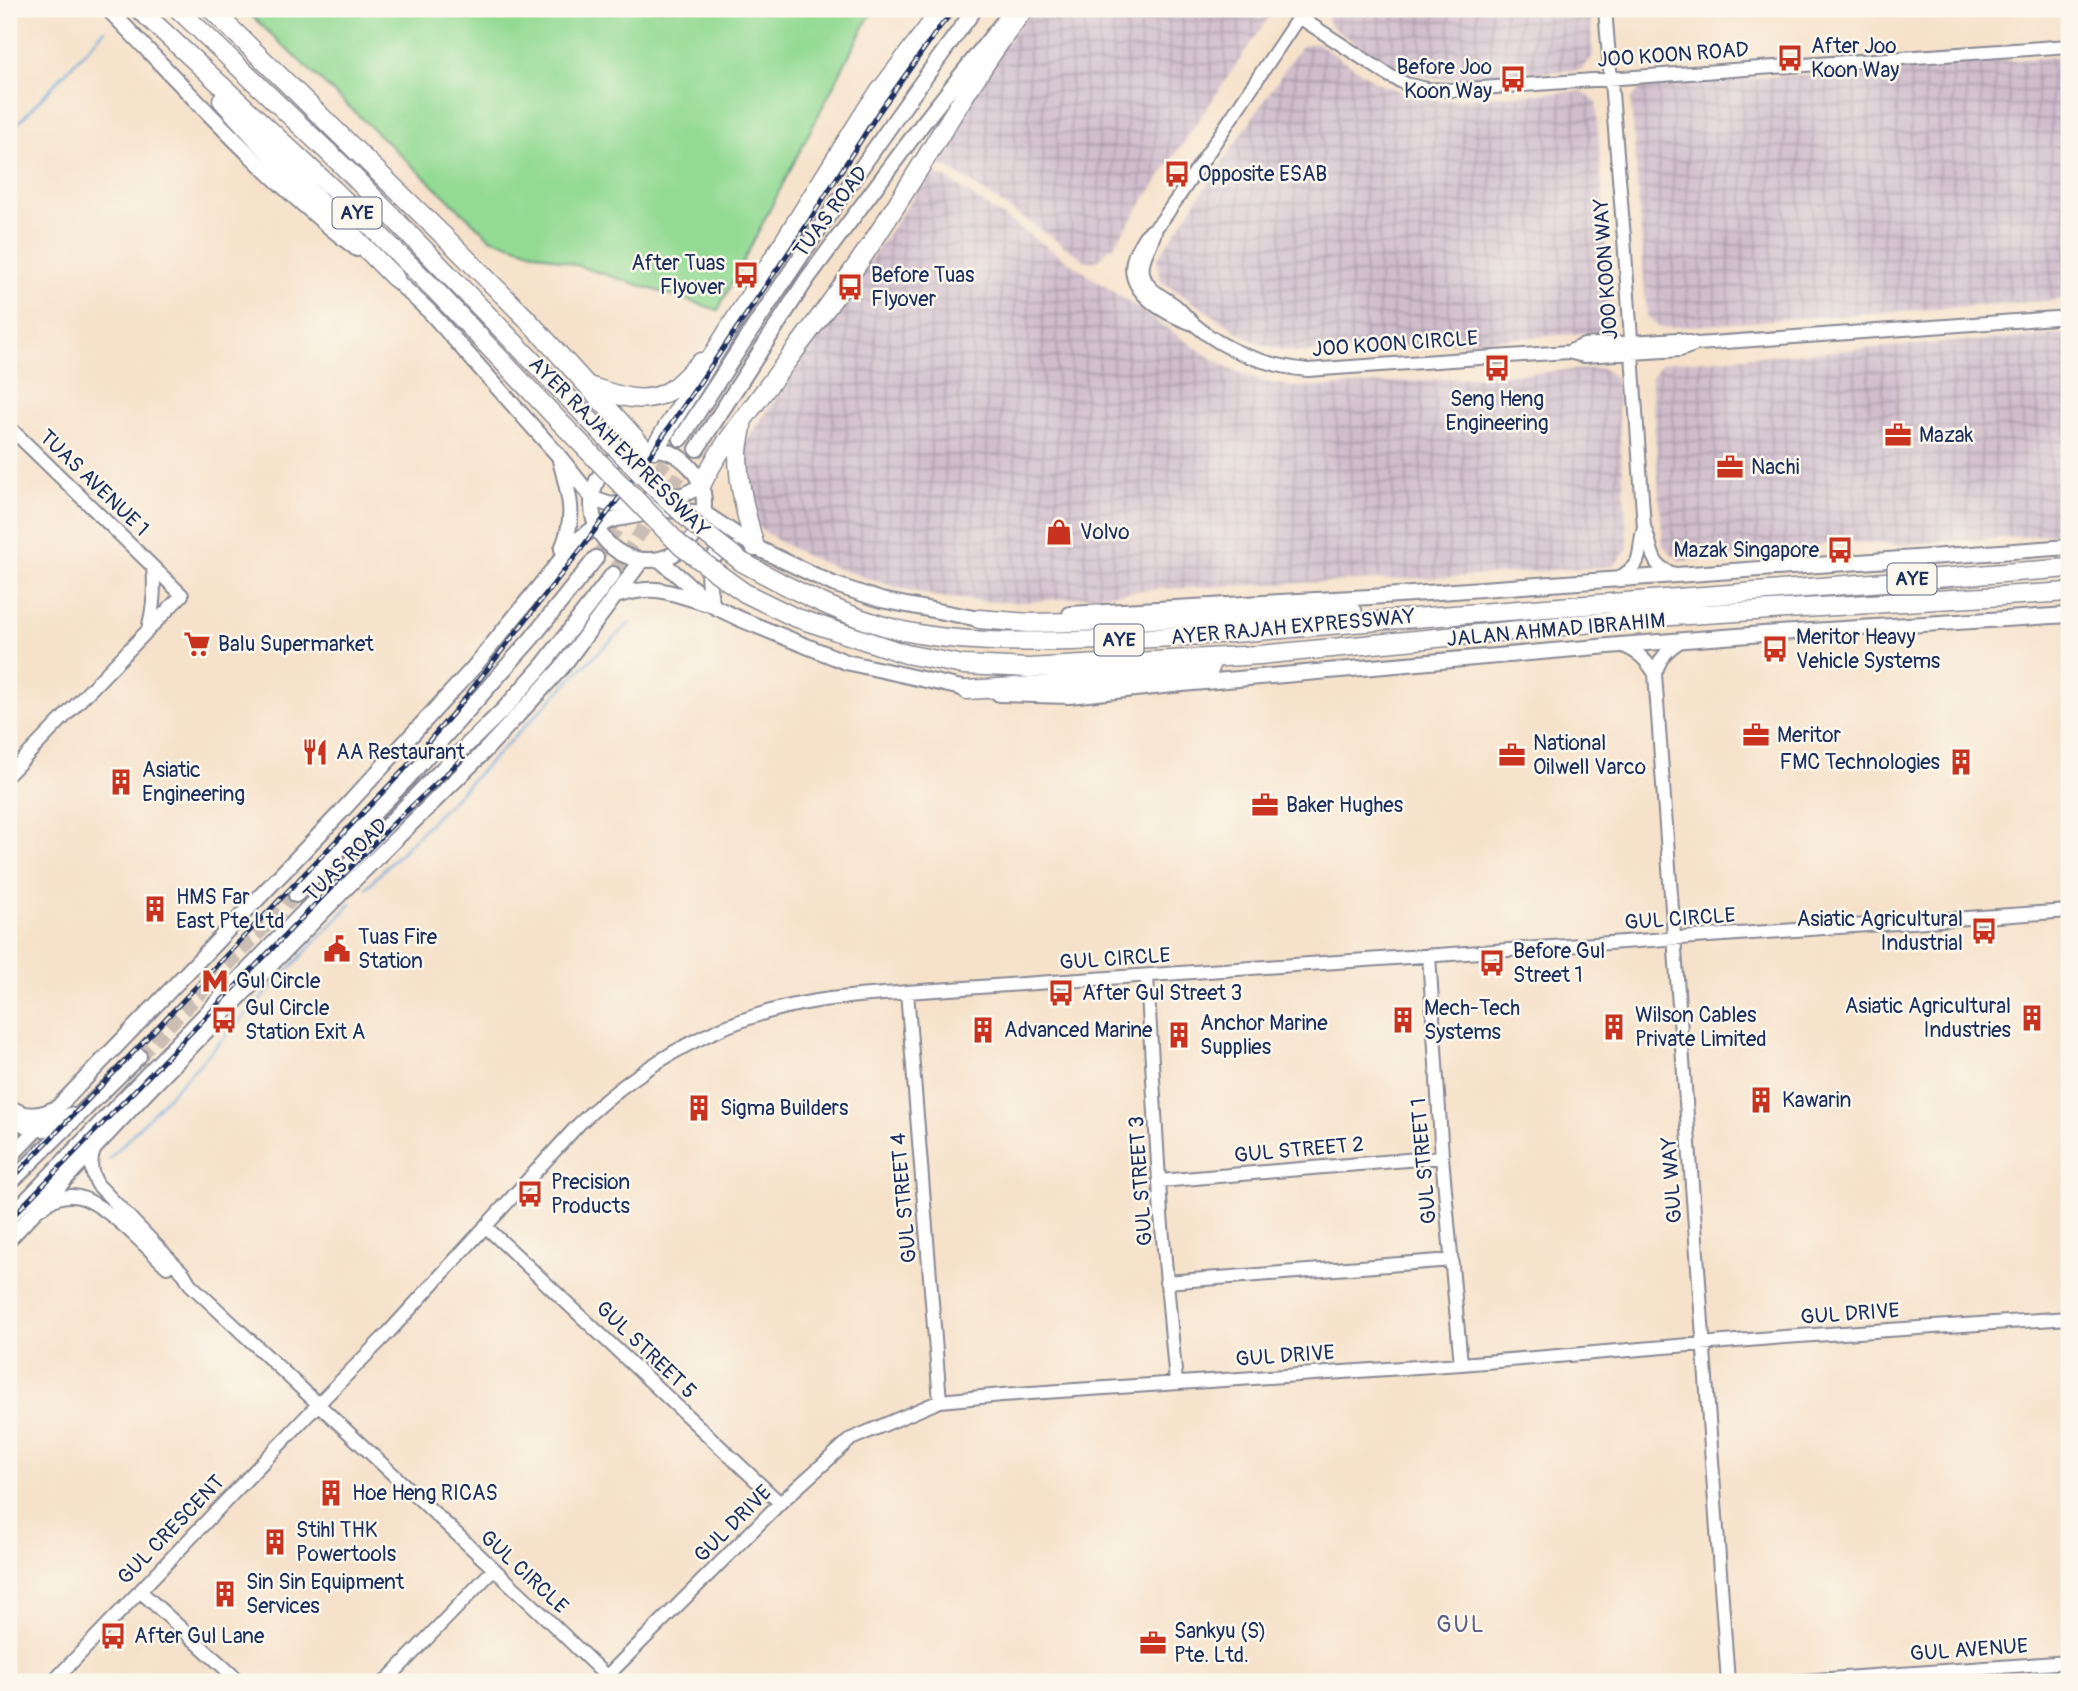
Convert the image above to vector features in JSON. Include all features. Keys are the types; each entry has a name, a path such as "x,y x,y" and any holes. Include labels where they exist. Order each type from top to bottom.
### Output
{"highway":[{"name":"AYER RAJAH EXPRESSWAY","path":"178,9 348,171 648,481 697,527 742,562 820,603 902,631 947,638 1023,642 1218,635 2069,568"},
{"path":"211,9 452,243 649,449 868,107 942,9"},
{"path":"701,486 708,471 744,419 852,272 998,43 1024,9"},
{"path":"142,11 261,143 395,278"},
{"name":"AYER RAJAH EXPRESSWAY","path":"142,11 353,208 681,545 745,593 794,617 906,654 963,665 1029,668 1260,655 1655,617 2069,592"},
{"path":"588,386 620,396 645,398 667,392 712,354"},
{"path":"744,419 737,452 748,523 755,547"},
{"path":"979,619 1029,623 1511,610"},
{"path":"967,690 1097,681 1216,668 1244,663 1260,655"}],"main road":[{"path":"108,9 269,172 326,225 395,278 430,312 558,455 593,499 611,505 683,495 701,486"},
{"name":"TUAS ROAD","path":"681,439 789,271 902,108 975,9"},
{"name":"TUAS ROAD","path":"696,449 807,279 1013,9"},
{"path":"649,449 669,453 683,460 694,472 701,486 704,513 701,525 687,545 659,559 642,560 610,545 597,526 593,499 595,486 609,464 632,451 649,449"},
{"path":"542,584 569,533 572,514 558,455"},
{"path":"597,526 616,519 667,510 704,513"},
{"name":"JALAN AHMAD IBRAHIM","path":"704,513 755,547 833,584 881,600 979,619 1370,597 2069,547"},
{"name":"TUAS ROAD","path":"9,1158 350,802 474,667 576,541 597,526"},
{"path":"713,606 708,586 713,559 718,553 755,547"},
{"name":"TUAS ROAD","path":"296,895 405,781 531,639 596,558"},
{"name":"JALAN AHMAD IBRAHIM","path":"659,559 713,606 846,662 967,690 1014,696 1069,696 1684,640 2069,615"},
{"name":"TUAS ROAD","path":"9,1239 97,1144 349,885 478,758 562,667 642,560"},
{"name":"TUAS ROAD","path":"9,1218 424,787 504,709 543,665 612,574"},
{"path":"615,596 638,589 659,589 713,606"},
{"path":"9,1184 139,1056"},
{"path":"9,1106 25,1127 37,1129 54,1126 66,1119 84,1100 98,1097"},
{"path":"9,1106 20,1114 31,1116 60,1105"}],"street":[{"name":"JOO KOON WAY","path":"1605,9 1644,527 1638,563 1616,580"},
{"name":"JOO KOON ROAD","path":"1301,13 1390,76 1406,84 1427,89 1454,90 2069,46"},
{"name":"JOO KOON CIRCLE","path":"1301,13 1156,227 1145,235 1133,258 1132,270 1137,288 1144,296 1172,316 1194,324 1238,352 1264,362 1308,370 1568,352 1584,356 1632,347 1680,350 1697,344 2069,317"},
{"name":"TUAS AVENUE 1","path":"9,427 182,595 9,774"},
{"name":"JOO KOON WAY","path":"1644,527 1658,567 1681,576"},
{"name":"TUAS AVENUE 1","path":"149,627 155,596 153,567"},
{"path":"1655,674 1667,651 1684,640"},
{"path":"1620,645 1646,660 1655,674"},
{"name":"GUL WAY","path":"1655,674 1728,1682"},
{"name":"GUL CIRCLE","path":"318,1405 389,1332 579,1124 603,1102 670,1054 702,1036 773,1011 816,1001 907,992 2069,911"},
{"name":"GUL STREET 1","path":"1429,955 1442,1157 1461,1364"},
{"name":"GUL STREET 3","path":"1147,977 1176,1383"},
{"name":"GUL STREET 4","path":"907,992 940,1401"},
{"path":"9,1122 13,1132 9,1152"},
{"name":"GUL CIRCLE","path":"97,1144 91,1166 98,1185 184,1274 190,1284 609,1680"},
{"name":"GUL STREET 2","path":"1160,1181 1442,1157"},
{"name":"GUL CIRCLE","path":"31,1216 60,1197 77,1196 90,1200 130,1232 180,1279 190,1284"},
{"name":"GUL STREET 5","path":"485,1226 780,1503"},
{"path":"1167,1282 1452,1261"},
{"name":"GUL DRIVE","path":"609,1680 780,1503 851,1439 940,1401 2069,1318"},
{"name":"GUL CRESCENT","path":"53,1682 318,1405"},
{"path":"384,1682 494,1569"},
{"path":"139,1591 240,1682"},
{"name":"GUL AVENUE","path":"1788,1682 2069,1662"}],"shaded area":[{"path":"1031,9 1274,9 1112,248 1094,262 1085,260 949,168 932,164 985,69"},
{"path":"1326,9 1590,9 1593,56 1581,70 1445,79 1429,77 1402,70 1378,58 1329,25"},
{"path":"1317,43 1378,83 1409,95 1440,100 1582,91 1596,102 1611,319 1600,332 1298,352 1273,348 1249,339 1161,281 1157,259 1301,46"},
{"path":"2069,56 2069,299 1660,328 1647,316 1631,100 1643,86"},
{"path":"938,175 1208,356 1234,371 1264,382 1294,387 1326,387 1602,368 1616,379 1628,549 1613,566 1473,576 1158,589 1028,602 994,602 945,598 895,587 839,569 780,542 753,523 743,447 926,178"},
{"path":"2069,334 2069,533 1899,545 1848,542 1788,553 1680,561 1663,546 1651,377 1663,363"}],"green space":[{"path":"244,9 873,9 718,310 490,238"}],"waterway":[{"path":"9,133 105,30"},
{"path":"366,888 586,664 630,623"},
{"path":"109,1159 352,903"}],"tunnel":[{"path":"596,558 681,439"},
{"path":"613,574 697,449"},
{"path":"139,1056 296,895"}],"railway":[{"path":"9,1182 402,772 454,712 644,464 795,243 879,112 955,9"},
{"path":"9,1220 395,822 462,759"}],"place":[{"name":"After Joo Koon Way","path":"1790,58"},
{"name":"Before Joo Koon Way","path":"1513,79"},
{"name":"Opposite ESAB","path":"1177,174"},
{"name":"After Tuas Flyover","path":"746,275"},
{"name":"Before Tuas Flyover","path":"850,287"},
{"name":"Seng Heng Engineering","path":"1497,368"},
{"name":"Mazak","path":"1898,435"},
{"name":"Nachi","path":"1730,467"},
{"name":"Volvo","path":"1059,532"},
{"name":"Mazak Singapore","path":"1840,550"},
{"name":"Balu Supermarket","path":"197,644"},
{"name":"Meritor Heavy Vehicle Systems","path":"1775,649"},
{"name":"Meritor","path":"1756,735"},
{"name":"AA Restaurant","path":"315,752"},
{"name":"National Oilwell Varco","path":"1512,755"},
{"name":"FMC Technologies","path":"1961,762"},
{"name":"Asiatic Engineering","path":"121,782"},
{"name":"Baker Hughes","path":"1265,805"},
{"name":"HMS Far East Pte Ltd","path":"155,909"},
{"name":"Asiatic Agricultural Industrial","path":"1984,931"},
{"name":"Tuas Fire Station","path":"337,949"},
{"name":"Before Gul Street 1","path":"1492,963"},
{"name":"Gul Circle","path":"215,981"},
{"name":"After Gul Street 3","path":"1061,993"},
{"name":"Asiatic Agricultural Industries","path":"2032,1018"},
{"name":"Gul Circle Station Exit A","path":"224,1020"},
{"name":"Mech-Tech Systems","path":"1403,1020"},
{"name":"Wilson Cables Private Limited","path":"1614,1027"},
{"name":"Advanced Marine","path":"983,1030"},
{"name":"Anchor Marine Supplies","path":"1179,1035"},
{"name":"Kawarin","path":"1761,1100"},
{"name":"Sigma Builders","path":"699,1108"},
{"name":"Precision Products","path":"530,1194"},
{"name":"Hoe Heng RICAS","path":"331,1493"},
{"name":"Stihl THK Powertools","path":"275,1542"},
{"name":"Sin Sin Equipment Services","path":"225,1594"},
{"name":"After Gul Lane","path":"113,1636"},
{"name":"Sankyu (S) Pte. Ltd.","path":"1153,1643"}],"district":[{"name":"GUL","path":"1461,1624"}]}
